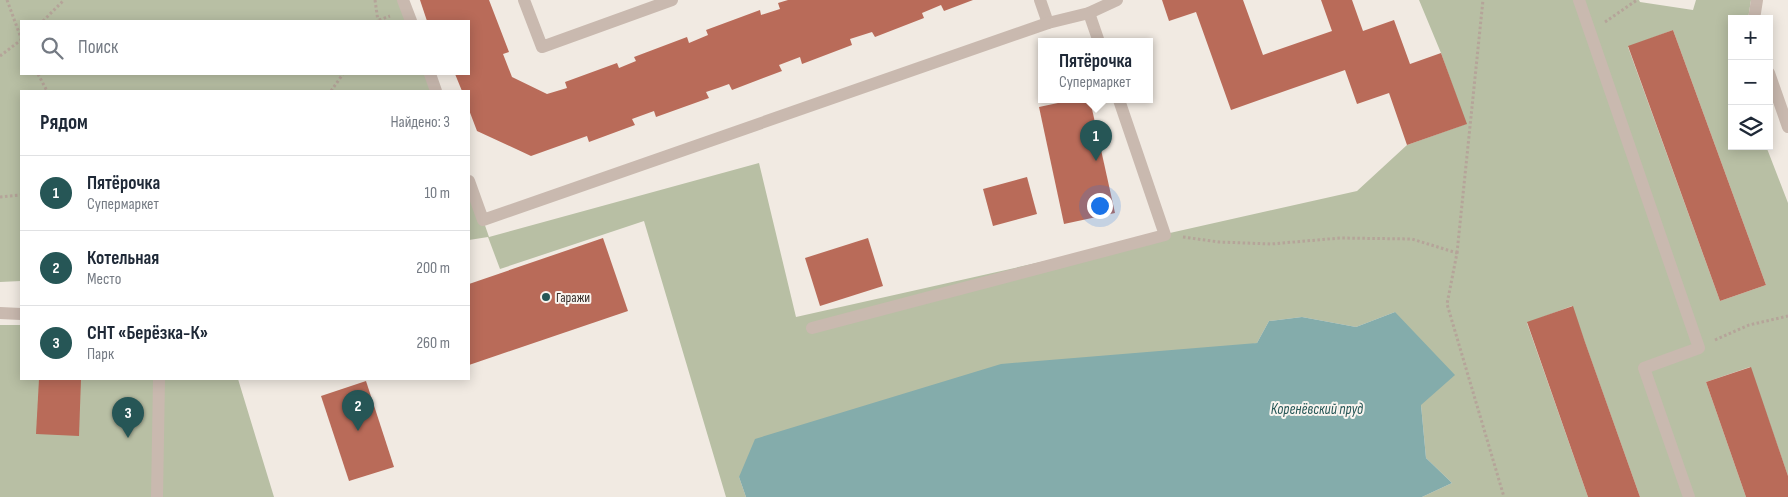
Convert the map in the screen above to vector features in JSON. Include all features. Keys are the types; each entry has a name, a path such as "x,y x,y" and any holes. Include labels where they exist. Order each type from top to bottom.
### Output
{"street":[{"path":"403,0 411,20"},
{"path":"524,0 542,47 672,0"},
{"path":"1040,0 1048,23"},
{"path":"470,184 483,220 1048,23 1089,13 1117,0"},
{"path":"1579,0 1699,348 1644,368 1689,497"},
{"path":"1754,15 1756,0"},
{"path":"1089,13 1098,38"},
{"path":"430,75 436,90"},
{"path":"1773,84 1788,127"},
{"path":"812,328 1165,235 1120,103"},
{"path":"0,313 20,314"},
{"path":"157,497 159,380"}],"path":[{"path":"7,0 20,36"},
{"path":"44,20 64,0"},
{"path":"375,0 378,20"},
{"path":"1483,0 1457,253 1447,304 1504,497"},
{"path":"1590,33 1637,0"},
{"path":"0,56 20,40"},
{"path":"39,75 46,90"},
{"path":"332,90 342,75"},
{"path":"0,197 20,195"},
{"path":"1165,235 1219,242 1271,244 1340,238 1412,239 1457,253"},
{"path":"1699,348 1749,325 1788,316"}],"green space":[{"path":"0,0 408,0 415,20 20,20 20,75 433,75 439,90 20,90 20,281 0,282"},
{"path":"1419,0 1639,0 1640,2 1693,10 1696,0 1751,0 1749,15 1728,15 1728,150 1768,150 1788,203 1788,476 1750,367 1706,382 1746,497 1640,497 1572,306 1527,323 1588,497 1422,497 1452,483 1426,458 1421,405 1395,312 1356,327 1302,317 1269,321 1257,343 739,477 746,497 726,497 644,221 500,269 488,237 470,240 470,182 489,237 759,163 796,317 1357,191 1407,145 1466,124 1441,53","holes":["1673,30 1766,285 1720,301 1628,47"]},
{"path":"0,325 20,325 20,380 238,380 274,497 0,497"}],"water":[{"name":"Коренёвский пруд","path":"1395,312 1455,375 1421,405 1426,458 1452,483 1422,497 746,497 739,477 755,439 1001,364 1257,343 1269,321 1302,317 1356,327"}],"building":[{"path":"420,0 489,0 509,52 503,54 512,77 547,94 567,88 565,82 617,63 619,68 636,61 634,57 687,37 689,43 708,35 706,30 760,10 761,15 780,9 778,3 788,0 973,0 944,11 941,5 922,13 924,18 875,37 872,32 850,39 852,45 802,64 800,57 779,65 782,71 732,90 729,84 706,92 709,98 656,117 654,111 632,119 635,125 589,142 587,136 531,156 477,131 470,113 470,90 462,90 455,75 470,75 470,20 427,20"},
{"path":"1162,0 1243,0 1263,55 1332,31 1321,0 1352,0 1363,31 1394,20 1410,64 1441,53 1467,124 1407,145 1389,93 1357,104 1345,70 1231,110 1196,12 1169,21"},
{"path":"1673,30 1766,285 1720,301 1628,46"},
{"path":"1058,103 1091,103 1115,213 1064,224 1039,107"},
{"path":"1027,177 1037,214 993,226 983,189"},
{"name":"Гаражи","path":"603,238 628,311 470,365 470,284"},
{"path":"868,238 883,286 820,306 805,258"},
{"path":"1573,306 1640,497 1588,497 1527,322"},
{"path":"1751,367 1788,476 1788,497 1746,497 1706,382"},
{"path":"39,380 81,380 79,436 36,434"},
{"path":"366,381 394,467 349,481 321,396"}],"place":[{"name":"Пятёрочка","path":"1096,161"},
{"name":"Гаражи","path":"546,297"},
{"name":"Котельная","path":"358,431"},
{"name":"СНТ «Берёзка-К»","path":"128,438"}]}
